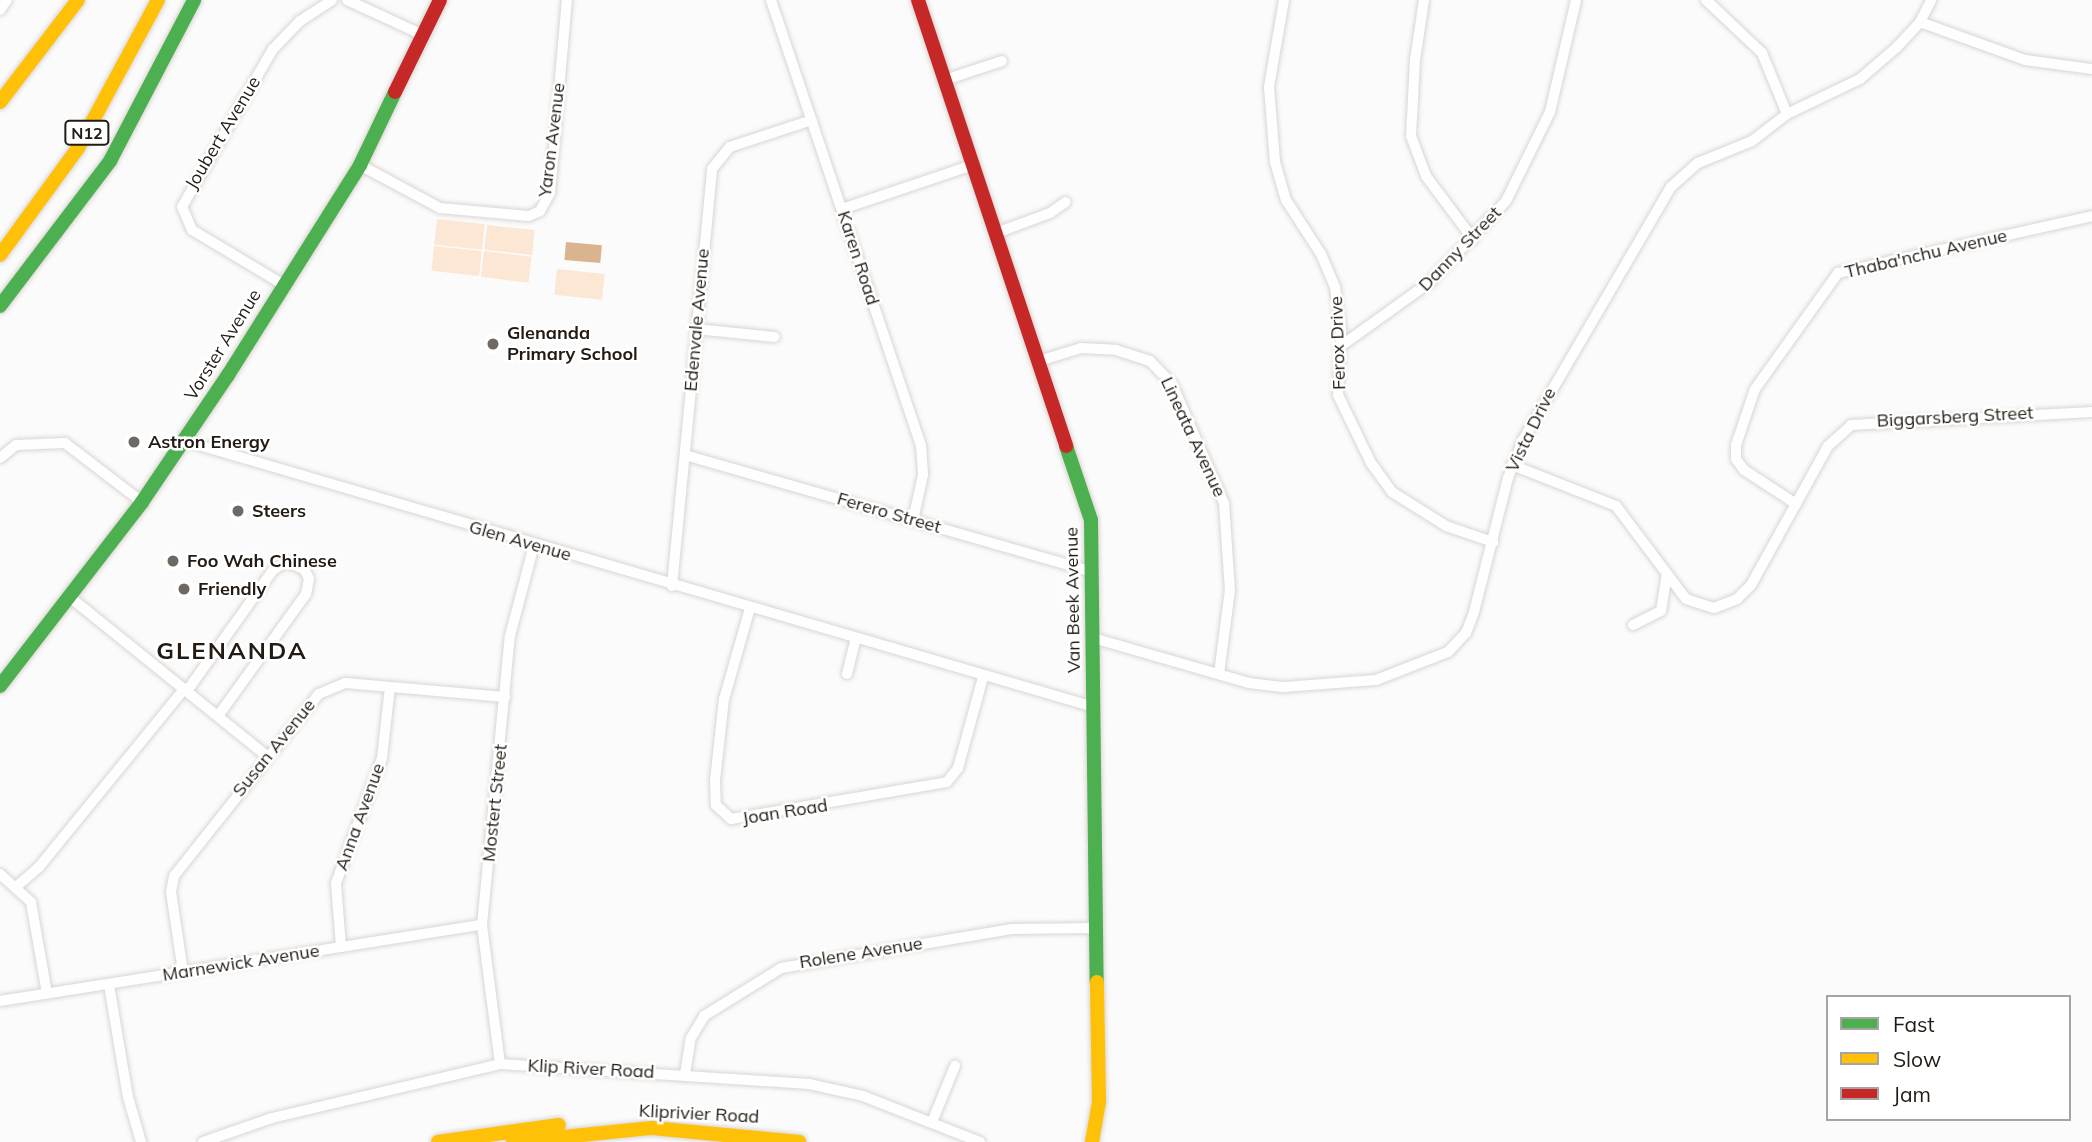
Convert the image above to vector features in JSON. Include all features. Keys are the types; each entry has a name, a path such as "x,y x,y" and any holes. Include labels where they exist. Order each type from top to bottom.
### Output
{"main road":[{"path":"0,93 72,0"},
{"path":"0,102 78,0"},
{"name":"N12","path":"0,255 78,148 158,0"},
{"name":"N12","path":"0,306 110,161 194,0"},
{"name":"Vorster Avenue","path":"0,686 71,598 185,441 360,165 440,0"},
{"name":"Van Beek Avenue","path":"918,0 1089,510 1099,1102 1091,1142"},
{"path":"438,1142 531,1127 594,1125 621,1130"},
{"name":"Kliprivier Road","path":"513,1142 621,1130 686,1129 800,1142"}],"street":[{"path":"0,10 7,0"},
{"path":"305,0 312,12"},
{"name":"Joubert Avenue","path":"284,285 192,230 182,207 273,49 312,12 332,0"},
{"path":"347,0 423,35"},
{"name":"Yaron Avenue","path":"360,165 440,208 529,216 540,211 550,193 566,0"},
{"name":"Karen Road","path":"771,0 923,456 913,520"},
{"name":"Ferox Drive","path":"1284,0 1269,87 1277,174 1286,200 1330,272 1338,301 1341,346 1338,395 1386,486 1446,526 1493,542"},
{"path":"1424,0 1415,60 1411,136 1426,176 1473,239"},
{"name":"Danny Street","path":"1341,346 1430,282 1506,201 1538,143 1550,112 1576,0"},
{"name":"Vista Drive","path":"1093,638 1262,685 1295,687 1376,680 1433,660 1466,633 1493,542 1511,465 1566,363 1671,187 1698,163 1752,141 1787,114 1860,79 1920,22 1931,0"},
{"path":"1709,1 1762,53 1787,114"},
{"path":"1920,22 2025,60 2092,69"},
{"path":"945,80 1002,61"},
{"name":"Edenvale Avenue","path":"672,586 714,163 730,147 812,120"},
{"path":"842,209 973,165"},
{"path":"996,233 1050,213 1066,202"},
{"name":"Thaba'nchu Avenue","path":"1796,504 1744,470 1736,459 1736,445 1755,389 1838,273 2092,216"},
{"path":"696,329 775,337"},
{"name":"Lineata Avenue","path":"1039,360 1081,348 1116,349 1150,361 1172,384 1219,486 1226,513 1230,609 1219,674"},
{"name":"Biggarsberg Street","path":"1667,573 1686,599 1700,606 1726,604 1745,593 1828,446 1851,425 2092,412"},
{"name":"Glen Avenue","path":"185,441 983,677 1094,706"},
{"path":"0,458 16,445 65,443 142,502"},
{"name":"Ferero Street","path":"685,455 1092,572"},
{"path":"1511,465 1616,506 1667,573 1661,611 1633,625"},
{"name":"Mostert Street","path":"500,1064 482,925 511,627 534,545"},
{"path":"16,887 39,867 186,690 273,570 286,562 304,569 309,579 306,594 218,716"},
{"path":"71,598 267,756"},
{"name":"Joan Road","path":"750,608 723,699 715,780 716,804 731,819 947,782 958,768 983,677"},
{"path":"847,674 856,639"},
{"name":"Susan Avenue","path":"183,972 171,892 174,876 313,699 330,686 345,683 506,697"},
{"name":"Anna Avenue","path":"341,947 336,883 382,758 390,687"},
{"path":"0,874 16,887 33,908 47,993"},
{"name":"Marnewick Avenue","path":"0,1001 482,925"},
{"name":"Rolene Avenue","path":"685,1074 691,1038 704,1016 781,968 1012,929 1095,928"},
{"path":"108,985 128,1097 141,1142"},
{"name":"Klip River Road","path":"203,1142 272,1118 500,1064 780,1081 844,1091 980,1142"},
{"path":"932,1122 955,1066"}],"shaded area":[{"path":"437,219 485,224 482,250 434,245"},
{"path":"487,225 535,230 532,255 484,250"},
{"path":"566,242 602,245 600,263 564,260"},
{"path":"434,246 482,251 479,276 431,271"},
{"path":"484,251 532,257 528,283 481,277"},
{"path":"557,269 605,274 602,300 554,295"}],"traffic: fast":[{"path":"0,306 110,161 194,0"},
{"path":"0,686 142,502 228,375 360,165 395,92"},
{"path":"1066,446 1091,520 1097,982"}],"traffic: slow":[{"path":"0,102 78,0"},
{"path":"0,255 78,148 158,0"},
{"path":"1092,1142 1099,1102 1097,982"},
{"path":"438,1142 559,1125"},
{"path":"513,1142 652,1128 799,1142"}],"traffic: jam":[{"path":"395,92 440,0"},
{"path":"918,0 1066,446"}],"place":[{"name":"Glenanda Primary School","path":"493,344"},
{"name":"Astron Energy","path":"134,442"},
{"name":"Steers","path":"238,511"},
{"name":"Foo Wah Chinese","path":"173,561"},
{"name":"Friendly","path":"184,589"}],"district":[{"name":"GLENANDA","path":"232,651"}]}
